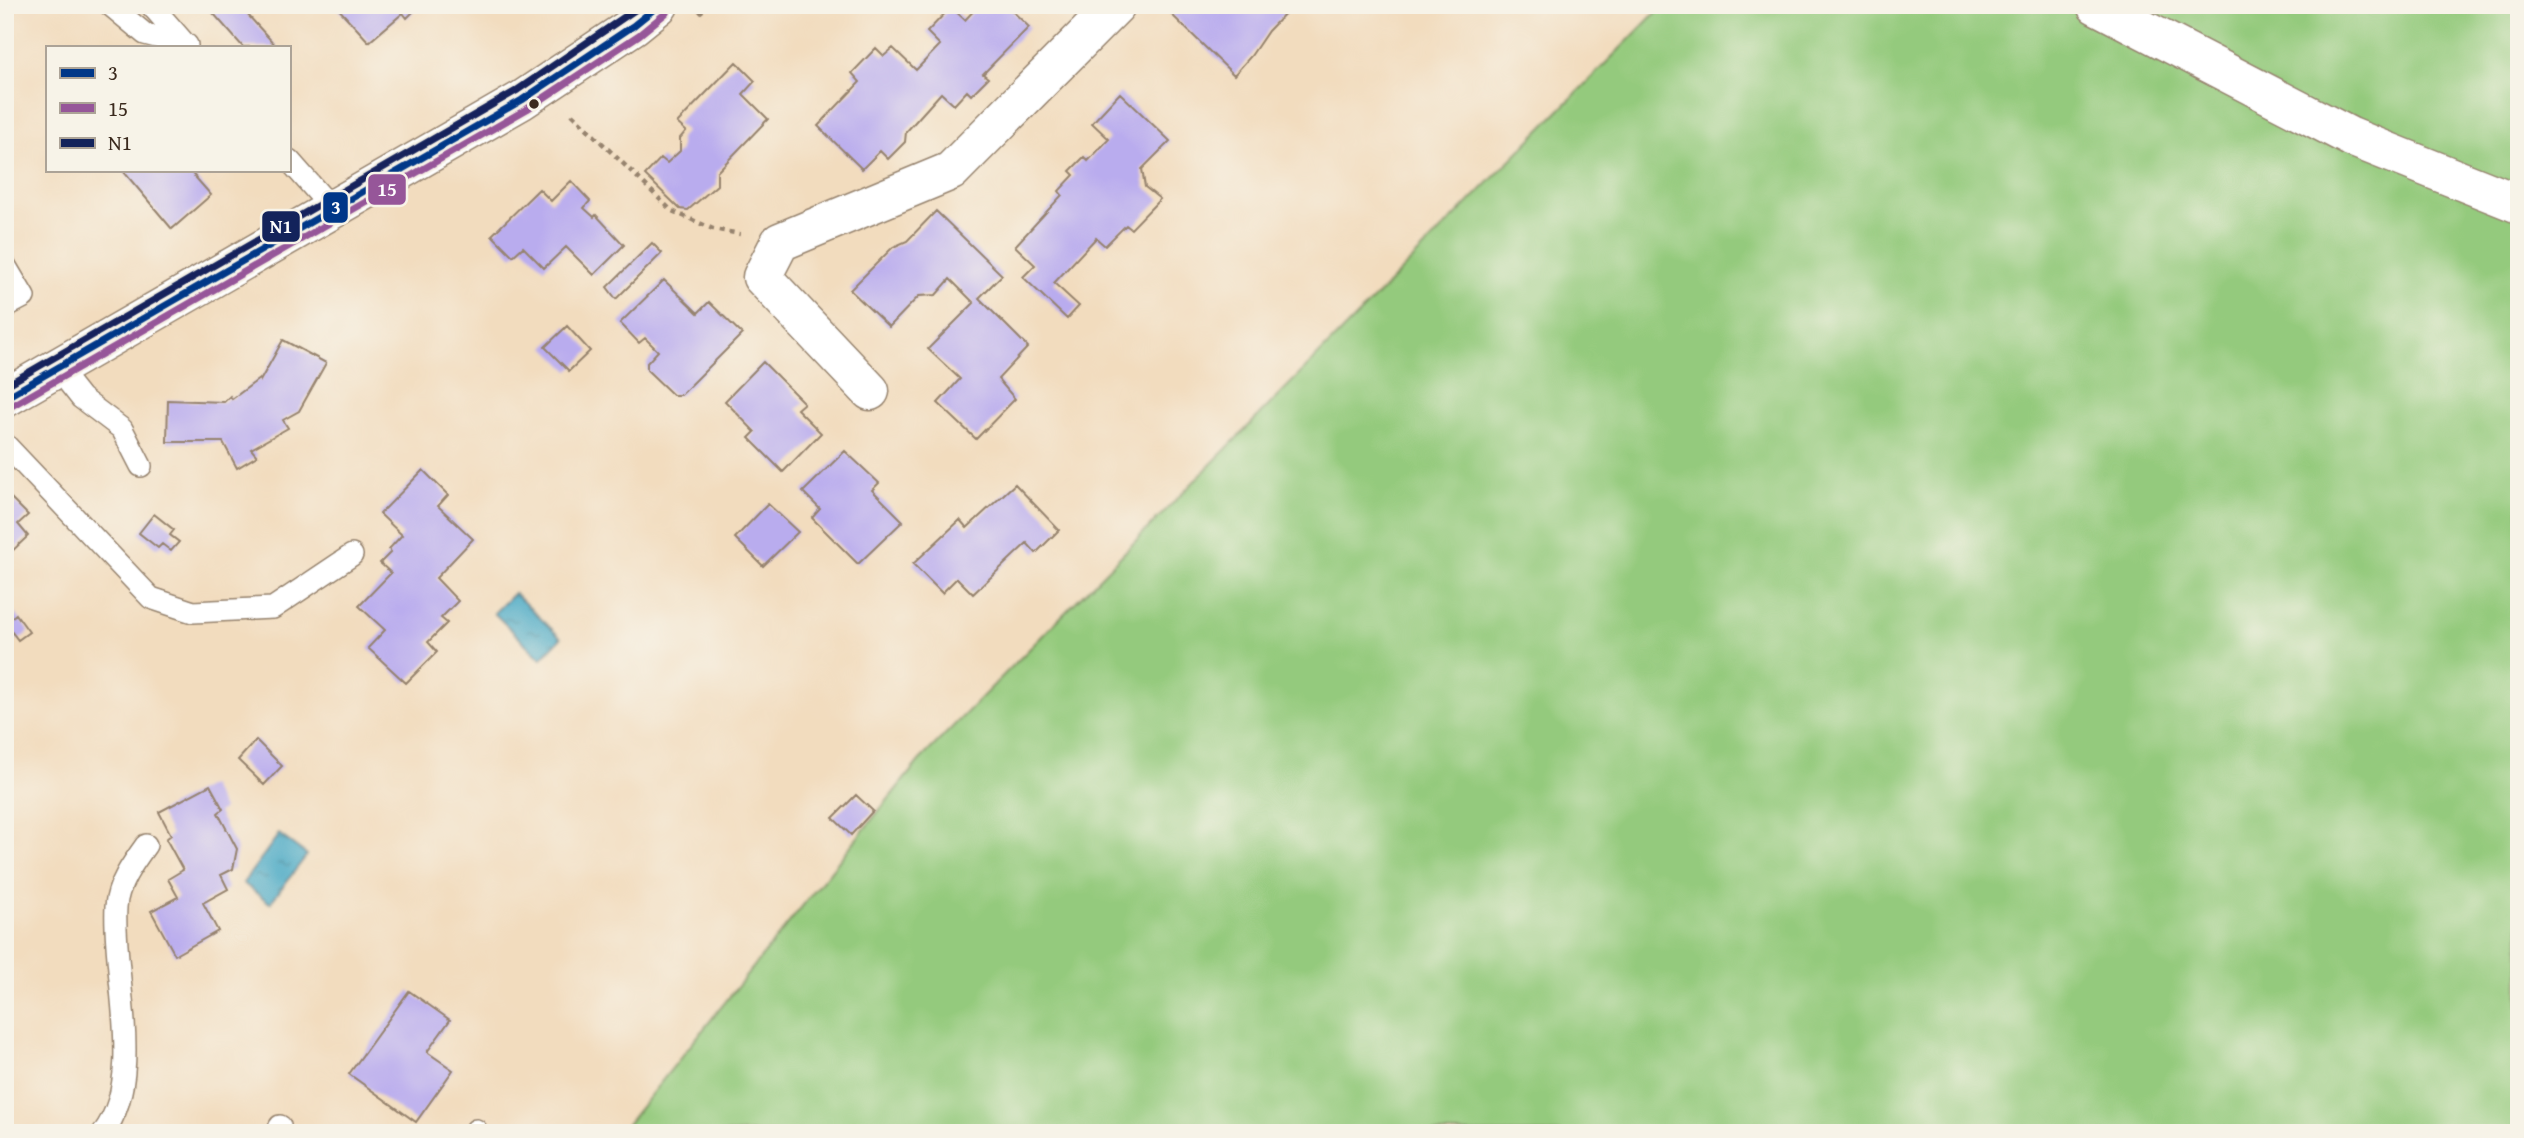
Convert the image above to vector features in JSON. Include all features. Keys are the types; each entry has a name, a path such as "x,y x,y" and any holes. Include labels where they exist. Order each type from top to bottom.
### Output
{"street":[{"path":"5,398 334,211 550,82 659,5"},
{"path":"2095,5 2351,137 2519,204"},
{"path":"870,391 762,277 780,242 951,171 1107,8"}],"lane":[{"path":"110,5 145,34 188,46"},
{"path":"151,5 188,46"},
{"path":"290,161 334,211"},
{"path":"5,265 24,297 5,307"},
{"path":"58,369 81,398 122,429 141,466"},
{"path":"5,444 151,598 193,612 273,608 352,555"},
{"path":"103,1133 113,1120 124,1081 116,905 128,872 146,845"}],"path":[{"path":"550,82 571,113 672,211 713,229 780,242"}],"green space":[{"path":"1663,5 2519,5 2519,1133 620,1133 919,761"}],"water":[{"path":"514,593 561,638 541,659 494,613"},
{"path":"279,834 307,855 270,903 243,883"}],"building":[{"path":"206,5 256,5 247,14 276,46 242,46"},
{"path":"335,5 420,5 407,18 403,13 369,42"},
{"path":"979,5 1006,5 1029,27 983,74 988,78 971,95 967,91 954,105 941,93 906,132 905,142 888,159 880,151 862,169 818,126 860,82 852,73 876,48 884,56 893,48 916,70 940,45 927,32 951,7 965,20"},
{"path":"1180,5 1293,5 1268,31 1234,75 1171,14"},
{"path":"736,62 755,81 743,94 768,119 717,172 717,185 688,210 680,209 645,175 661,158 667,163 680,151 680,138 686,131 677,123"},
{"path":"1120,93 1170,141 1142,169 1145,187 1160,199 1131,229 1126,225 1105,246 1096,238 1054,283 1079,306 1067,319 1023,277 1035,265 1015,246 1062,195 1059,191 1074,175 1070,171 1084,157 1088,161 1109,139 1092,123"},
{"path":"124,172 191,172 211,195 172,229"},
{"path":"571,181 590,201 584,208 594,217 596,215 624,245 594,275 566,247 544,268 523,247 513,256 492,235 539,189 551,201"},
{"path":"936,211 1002,275 979,298 1028,347 998,379 1015,399 976,439 938,403 960,379 928,349 974,303 950,279 936,295 919,296 889,327 850,290 893,247 907,241"},
{"path":"652,243 662,253 616,299 607,287"},
{"path":"664,280 698,313 709,302 742,334 681,395 673,395 647,370 647,363 658,351 645,338 639,343 620,323"},
{"path":"567,326 590,351 569,371 545,347"},
{"path":"283,340 326,363 299,411 283,420 288,428 251,449 257,456 237,468 223,442 167,442 168,400 224,402 230,396 232,399 259,379 260,381"},
{"path":"763,362 804,403 797,409 821,433 783,472 749,438 755,432 725,401"},
{"path":"845,451 879,483 872,490 903,521 858,564 812,518 820,509 803,492"},
{"path":"423,470 448,495 438,506 473,539 436,578 458,601 441,618 447,623 428,642 437,652 406,683 368,648 385,630 359,606 391,573 380,563 402,535 380,514"},
{"path":"1015,484 1059,530 1036,553 1027,543 973,594 957,578 942,593 913,564 960,520 967,528"},
{"path":"5,492 28,515 18,524 28,536 5,558"},
{"path":"768,504 798,532 763,566 735,538"},
{"path":"154,514 174,530 170,535 179,542 171,551 162,544 158,548 139,533"},
{"path":"16,614 29,632 18,640 5,623"},
{"path":"256,740 282,766 264,785 238,760"},
{"path":"210,785 223,809 218,813 237,849 233,869 221,875 228,889 203,903 218,931 175,955 151,911 178,897 168,879 183,870 166,839 171,835 159,812"},
{"path":"856,795 873,811 851,835 833,818"},
{"path":"409,991 450,1020 427,1052 453,1070 416,1122 349,1074"}],"transit line":[{"name":"N1","path":"5,386 516,91 642,5"},
{"name":"3","path":"5,398 522,100 633,26 659,5"},
{"name":"15","path":"10,407 527,109 639,35 666,13"}]}
